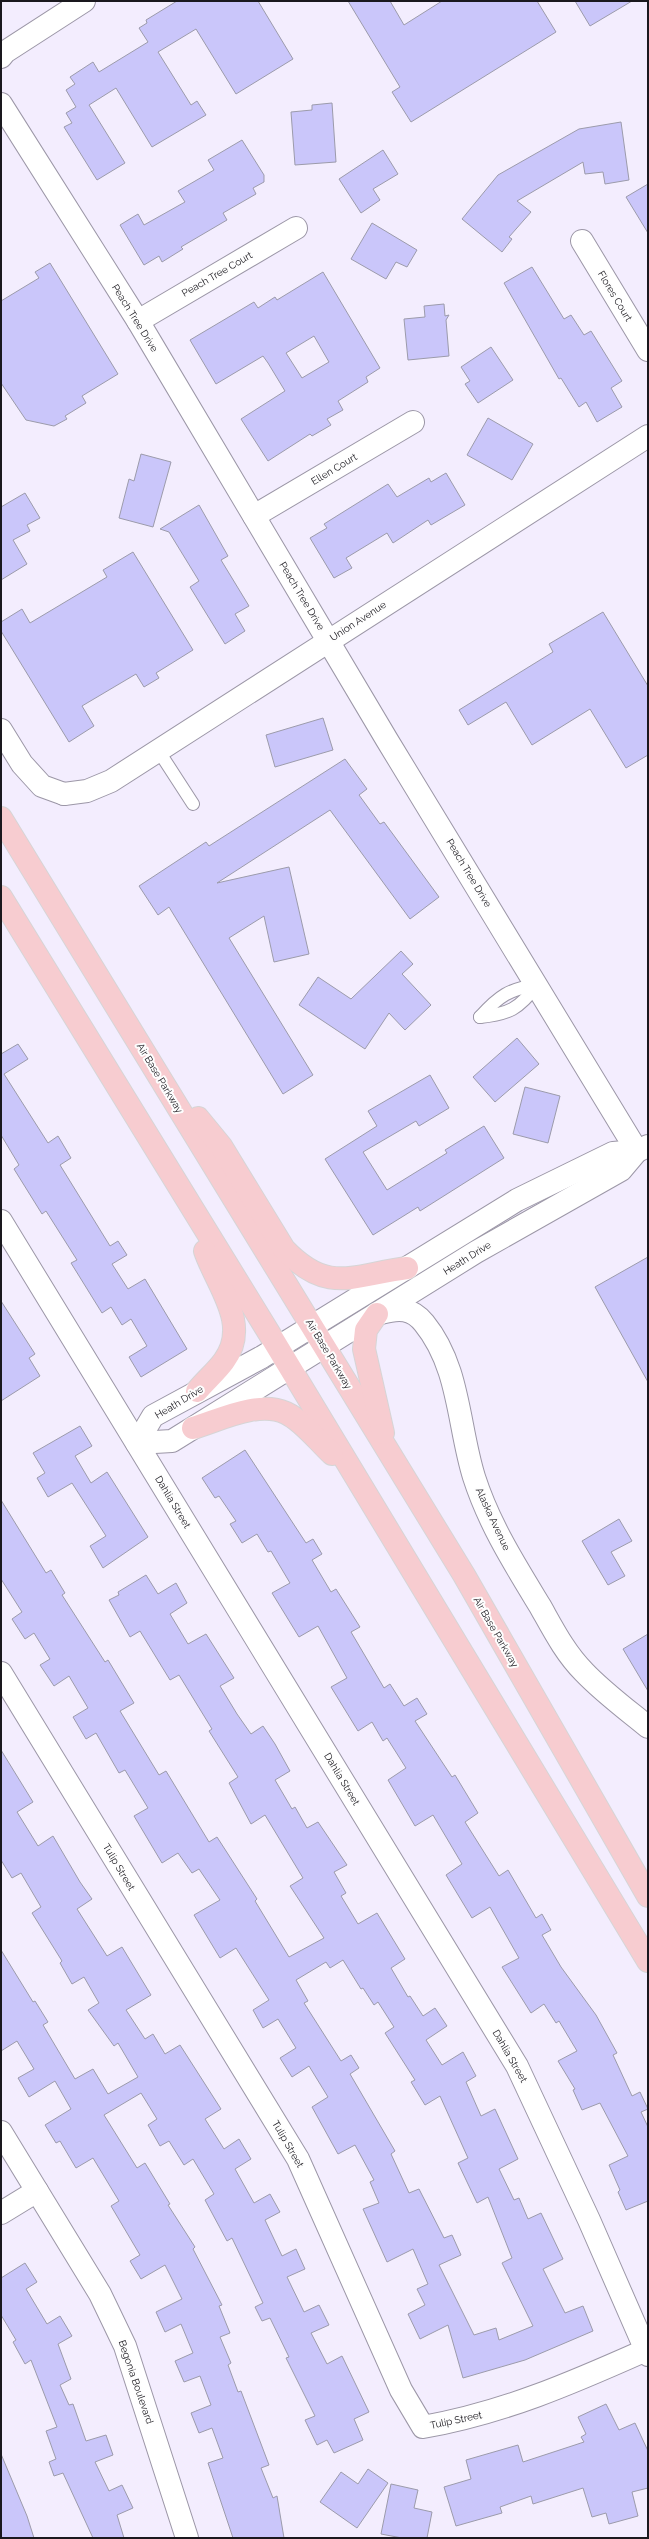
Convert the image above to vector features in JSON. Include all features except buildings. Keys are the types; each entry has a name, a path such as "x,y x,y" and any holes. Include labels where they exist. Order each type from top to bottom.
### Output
{"main road":[{"name":"Air Base Parkway","path":"1,818 464,1575 648,1896"},
{"path":"1,897 290,1369 349,1469 648,1961"},
{"path":"152,1063 222,1146 284,1249 296,1262 312,1272 341,1280 407,1268"},
{"path":"187,1201 208,1259 228,1301 236,1332 224,1361 197,1391"},
{"path":"377,1314 366,1330 364,1349 386,1448"},
{"path":"193,1428 251,1410 270,1409 286,1413 349,1469"}],"street":[{"path":"1,57 5,52 84,1"},
{"name":"Peach Tree Drive","path":"1,104 138,321 328,640 537,985 644,1153"},
{"name":"Peach Tree Court","path":"138,321 296,228"},
{"name":"Flores Court","path":"582,241 648,350"},
{"name":"Ellen Court","path":"254,516 413,422"},
{"name":"Union Avenue","path":"1,730 22,764 42,786 64,794 87,791 111,781 328,640 648,436"},
{"name":"Heath Drive","path":"136,1443 153,1416 277,1348 470,1228 540,1188 612,1153 644,1153"},
{"name":"Heath Drive","path":"136,1443 172,1441 529,1221 621,1170 644,1153"},
{"name":"Dahlia Street","path":"1,1221 517,2066 566,2169 647,2352"},
{"name":"Alaska Avenue","path":"377,1314 395,1309 410,1310 424,1322 438,1346 452,1378 474,1478 501,1542 567,1651 583,1671 648,1727"},
{"name":"Tulip Street","path":"1,1673 298,2159 401,2390 423,2427 459,2421 510,2407 647,2352"},
{"name":"Begonia Boulevard","path":"1,2132 100,2294 125,2346 187,2538"},
{"path":"1,2214 37,2191"}],"lane":[{"path":"158,750 193,804"}]}
